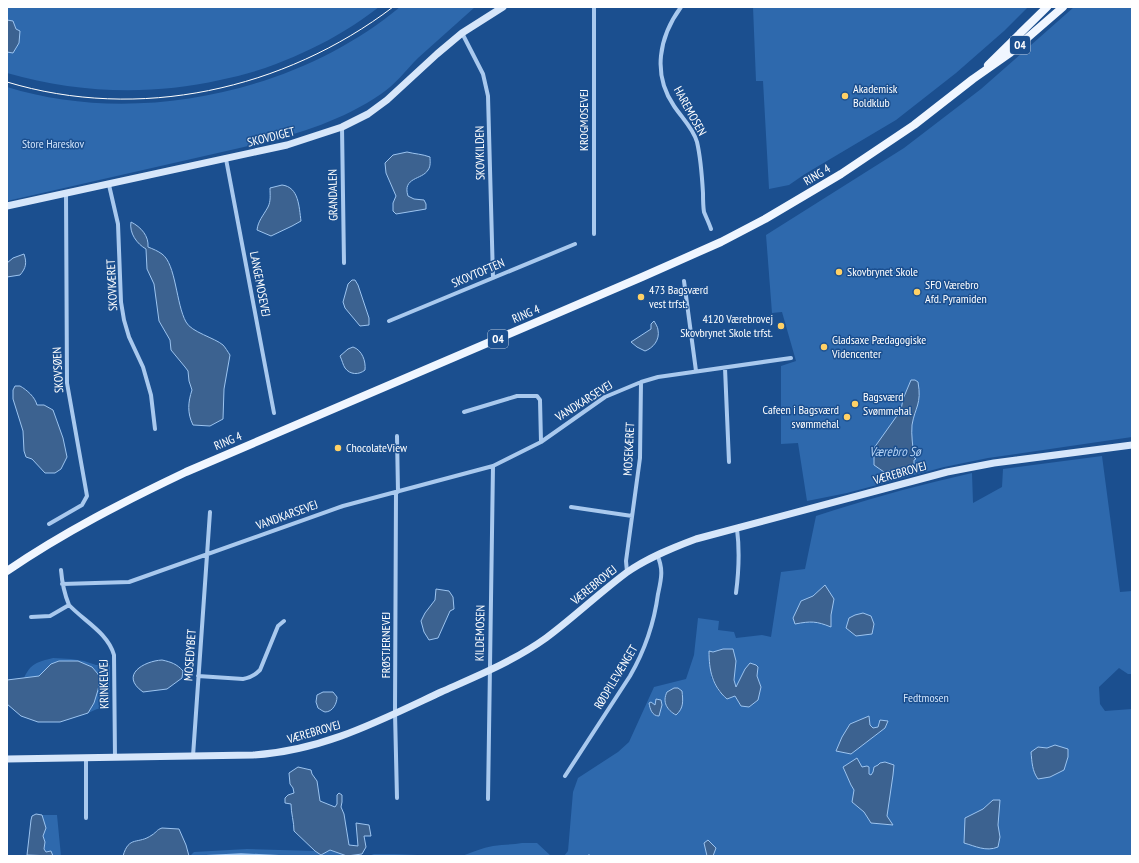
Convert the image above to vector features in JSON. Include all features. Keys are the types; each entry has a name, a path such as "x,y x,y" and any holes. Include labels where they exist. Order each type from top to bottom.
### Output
{"main road":[{"name":"RING 4","path":"973,80 1047,7"},
{"name":"RING 4","path":"7,571 88,521 179,475 642,278 720,242 801,199 914,125 1010,53 1063,7"}],"street":[{"name":"SKOVDIGET","path":"7,206 287,145 342,127 368,114 387,100 462,33 503,7"},
{"name":"KROGMOSEVEJ","path":"594,7 594,234"},
{"name":"HAREMOSEN","path":"681,7 671,20 664,37 661,53 661,69 665,86 671,100 689,126 696,140 700,157 704,212 711,229"},
{"name":"SKOVKILDEN","path":"462,33 483,74 488,96 493,278"},
{"name":"GRANDALEN","path":"342,127 344,264"},
{"name":"LANGEMOSEVEJ","path":"226,159 274,413"},
{"name":"SKOVKÆRET","path":"109,185 118,224 121,302 124,320 129,337 143,367 151,395 155,429"},
{"name":"SKOVSØEN","path":"49,524 82,505 87,496 66,383 66,194"},
{"name":"SKOVTOFTEN","path":"390,321 574,244"},
{"path":"684,281 696,371"},
{"name":"VANDKARSEVEJ","path":"62,584 129,582 343,506 493,466 542,442 605,397 641,382 696,371 791,358"},
{"path":"725,368 729,462"},
{"name":"MOSEKÆRET","path":"627,573 626,561 640,458 641,382"},
{"path":"464,412 516,396 537,396 540,400 542,442"},
{"path":"397,436 397,492"},
{"name":"VÆREBROVEJ","path":"7,759 253,755 287,752 328,742 490,670 522,653 545,638 627,573 657,555 696,540 947,472 994,463 1132,444"},
{"name":"KILDEMOSEN","path":"488,799 493,466"},
{"name":"FRØSTJERNEVEJ","path":"397,492 397,798"},
{"path":"571,507 632,516"},
{"path":"207,555 210,512"},
{"path":"736,593 740,567 740,548 737,529"},
{"name":"MOSEDYBET","path":"193,756 207,555"},
{"name":"RØDPILEVÆNGET","path":"565,776 630,676 649,639 655,614 661,575 661,564 657,555"},
{"name":"KRINKELVEJ","path":"61,570 62,584 69,605 107,639 112,647 114,655 115,758"},
{"path":"31,617 50,616 69,605"},
{"path":"198,676 243,679 250,678 255,675 260,670 278,626 284,621"},
{"path":"86,758 86,818"}],"green space":[{"path":"7,7 379,7 328,40 285,61 269,67 234,77 193,85 140,90 113,90 60,85 7,73 7,52 13,53 16,29 13,21 7,20"},
{"name":"Store Hareskov","path":"400,7 475,7 418,58 396,82 386,90 367,103 321,125 257,144 7,201 7,87 56,99 108,103 160,102 213,94 264,81 313,61 359,37"},
{"name":"Akademisk Boldklub","path":"753,7 1028,7 1004,31 956,73 896,120 789,185 769,189 763,81 756,81"},
{"path":"1074,7 1132,7 1132,437 988,458 944,467 847,493 807,501 798,443 781,444 781,366 796,361 782,312 772,313 766,235 904,148 981,89"},
{"name":"Fedtmosen","path":"1102,456 1120,592 1132,591 1132,674 1128,674 1119,668 1099,687 1100,704 1105,711 1132,709 1132,856 564,856 568,851 573,792 578,778 618,752 629,742 654,687 686,679 694,655 698,618 719,621 718,630 734,632 736,638 762,635 771,637 781,572 805,569 816,516 932,482 972,473 973,503 1002,487 1003,469","holes":["723,649 736,661 734,680 736,688 745,669 757,676 761,687 741,706 735,696 719,692 711,677 713,652"]},
{"path":"53,658 84,661 96,665 110,665 110,708 97,709 88,713 94,703 100,680 92,667 78,661 59,661 51,664 39,676 24,678 32,666"},
{"path":"42,815 57,815 61,856 53,856 51,851 46,852 44,849 45,842 43,836 46,828"},
{"path":"537,843 551,856 462,856 497,845"},
{"path":"247,849 315,851 321,855 330,850 347,856 190,856 194,852"},
{"path":"374,854 395,854 440,856 368,856"}],"water":[{"path":"7,20 13,21 16,29 20,31 19,43 13,53 7,52"},
{"path":"407,152 430,157 430,165 428,170 422,176 410,182 407,190 408,196 414,199 424,200 426,209 396,214 393,211 393,203 396,196 386,173 385,163 393,155"},
{"path":"282,185 288,187 295,194 299,204 301,221 271,236 257,230 269,205 270,188"},
{"path":"131,222 144,232 148,247 162,254 167,259 186,322 193,329 223,345 230,355 224,389 223,419 210,426 193,425 191,421 189,408 192,390 188,371 171,350 170,340 159,321 154,284 147,269 146,249 134,238 131,230"},
{"path":"24,254 25,268 20,275 7,277 7,263 13,258"},
{"path":"352,280 355,280 358,285 369,318 369,325 360,326 345,308 343,302 348,284"},
{"path":"654,321 658,329 658,337 653,346 645,351 631,342 651,329 651,324"},
{"path":"353,347 356,348 363,356 365,370 363,372 352,373 344,367 340,356 348,349"},
{"name":"Værebro Sø","path":"911,380 918,382 919,389 919,401 912,425 912,441 914,457 916,459 914,460 912,467 884,472 874,465 874,448 901,410 903,399"},
{"path":"15,386 20,386 28,392 33,397 37,405 44,405 53,410 63,438 67,457 61,469 55,473 45,473 32,459 26,457 24,451 23,431 13,399 13,390"},
{"path":"825,585 834,599 831,615 831,627 813,622 795,624 793,618 801,601 813,596"},
{"path":"436,589 449,591 453,597 454,609 450,611 438,638 429,640 424,632 421,621 435,600"},
{"path":"863,613 871,616 874,624 872,634 856,636 846,628 849,618"},
{"path":"723,649 733,649 736,661 734,680 736,687 745,669 750,663 758,667 757,676 761,687 758,700 749,707 741,706 735,696 727,699 718,689 712,677 709,651 713,652"},
{"path":"162,660 174,664 181,669 183,671 182,678 167,689 143,692 136,686 133,680 134,675 142,666"},
{"path":"59,661 78,661 92,667 98,674 100,680 98,690 94,703 88,713 60,722 38,722 21,716 7,704 7,680 39,676 51,664"},
{"path":"674,688 678,688 682,691 683,698 682,707 676,715 670,711 665,702 667,692"},
{"path":"323,692 333,692 337,697 334,707 328,712 318,708 316,702 317,695"},
{"path":"656,699 661,700 662,705 659,716 653,713 649,703 651,702 655,705"},
{"path":"869,716 870,725 873,728 878,727 880,720 888,721 885,728 851,754 836,751 850,724"},
{"path":"1055,745 1068,749 1068,757 1064,770 1050,777 1038,779 1033,770 1031,752 1038,747 1047,748"},
{"path":"857,758 862,767 869,767 869,774 871,775 874,767 880,763 885,762 894,765 887,816 893,825 871,823 864,812 852,802 854,790 843,767"},
{"path":"298,767 311,770 317,781 320,801 335,807 337,804 337,795 339,793 342,795 341,807 344,814 349,845 358,846 356,823 369,825 371,836 364,836 366,847 362,854 347,856 330,850 321,855 294,831 291,804 285,803 285,798 294,793 290,784 289,773"},
{"path":"993,800 1000,800 998,825 1000,837 998,847 985,849 964,843 965,818 983,809"},
{"path":"36,814 42,815 46,828 43,836 45,842 44,849 46,852 51,851 53,856 27,855 31,820 32,816"},
{"path":"162,828 179,829 189,856 123,856 128,845 134,841 147,838"},
{"path":"708,840 716,848 713,856 707,856 704,843"}],"waterway":[{"path":"201,856 241,854 284,856"}],"tram line":[{"path":"7,82 57,94 108,99 158,98 209,91 258,78 305,59 351,36 393,7"}],"place":[{"name":"Akademisk Boldklub","path":"845,96"},
{"name":"Skovbrynet Skole","path":"839,272"},
{"name":"SFO Værebro Afd. Pyramiden","path":"917,292"},
{"name":"473 Bagsværd vest trfst.","path":"641,297"},
{"name":"4120 Værebrovej Skovbrynet Skole trfst.","path":"781,326"},
{"name":"Gladsaxe Pædagogiske Videncenter","path":"824,347"},
{"name":"Bagsværd Svømmehal","path":"855,404"},
{"name":"Cafeen i Bagsværd svømmehal","path":"847,417"},
{"name":"ChocolateView","path":"338,448"}]}
